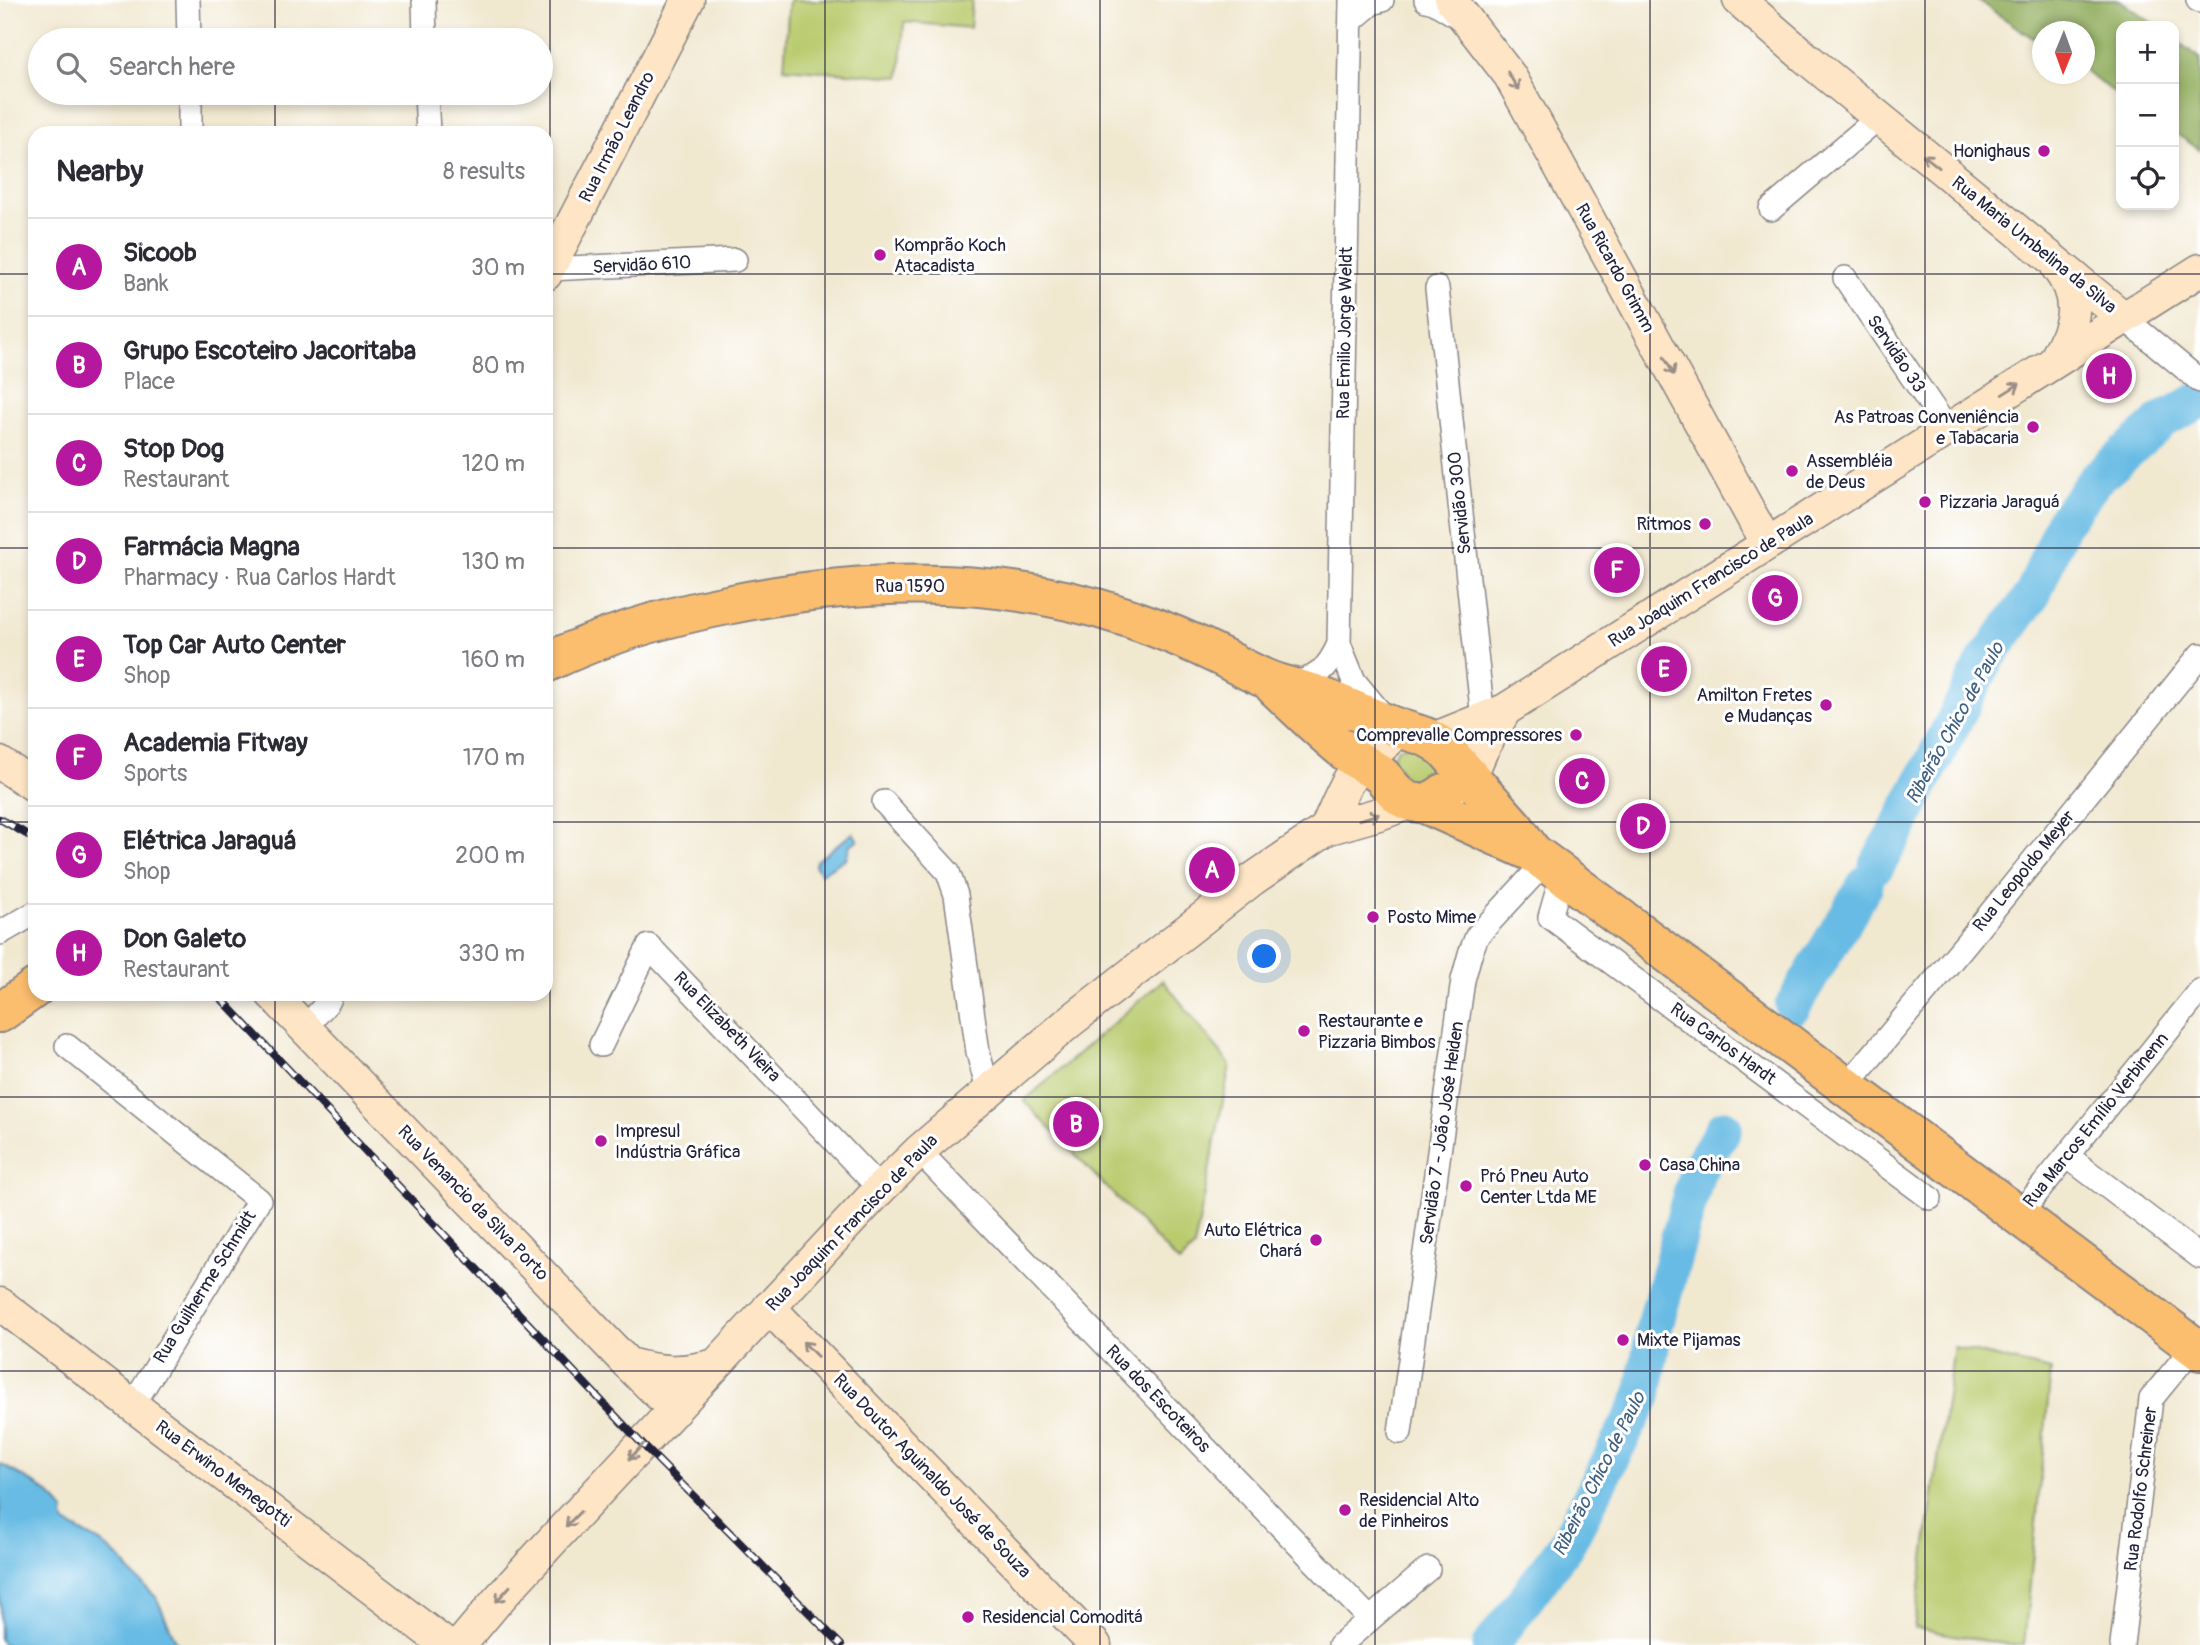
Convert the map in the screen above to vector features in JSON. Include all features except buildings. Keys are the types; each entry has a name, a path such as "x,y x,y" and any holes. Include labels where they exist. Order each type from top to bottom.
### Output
{"highway":[{"name":"Rua 1590","path":"553,660 606,638 658,621 741,602 804,591 848,587 937,585 1016,591 1086,605 1128,617 1218,655 1268,680"},
{"path":"1268,680 1310,720 1409,766 1515,828 1546,863"},
{"path":"1268,680 1311,693 1546,863 2198,1346"},
{"path":"0,1013 28,993"}],"street":[{"path":"188,0 188,28"},
{"path":"424,0 425,28"},
{"name":"Rua Irmão Leandro","path":"553,259 688,0"},
{"name":"Rua Emilio Jorge Weldt","path":"1382,0 1351,10 1339,644 1353,681 1409,766"},
{"path":"1426,0 1446,8 1472,27"},
{"name":"Rua Ricardo Grimm","path":"1451,0 1510,76 1767,544"},
{"name":"Rua Maria Umbelina da Silva","path":"1739,0 1878,118 2196,378"},
{"path":"190,105 190,126"},
{"path":"427,105 428,126"},
{"path":"1771,209 1878,118"},
{"name":"Servidão 610","path":"553,271 735,260"},
{"path":"2052,260 2067,280 2074,312 2072,325 2054,362"},
{"name":"Rua Joaquim Francisco de Paula","path":"460,1645 497,1601 880,1189 919,1151 1068,1023 1253,879 1326,829 1409,766 1767,544 2200,270"},
{"name":"Servidão 33","path":"1845,278 1948,430"},
{"name":"Servidão 300","path":"1437,288 1494,714"},
{"path":"1268,680 1293,682 1316,677 1328,665 1339,644"},
{"name":"Rua Leopoldo Meyer","path":"1846,1087 2200,654"},
{"name":"Rua Joaquim Francisco de Paula","path":"1409,766 1475,768 1494,714"},
{"path":"0,763 28,781"},
{"name":"Rua Joaquim Francisco de Paula","path":"1326,829 1382,813 1409,766"},
{"path":"884,802 948,872 953,882 978,1052 988,1091"},
{"name":"Rua Carlos Hardt","path":"1546,863 1550,917 1930,1198"},
{"name":"Servidão 7 - João José Heiden","path":"1400,1432 1463,981 1477,936 1546,863"},
{"path":"0,933 28,917"},
{"name":"Rua Elizabeth Vieira","path":"601,1045 649,946 880,1189"},
{"name":"Rua Marcos Emílio Verbinenn","path":"2019,1215 2200,991"},
{"name":"Rua Venancio da Silva Porto","path":"279,1001 675,1410"},
{"path":"305,1028 328,1001"},
{"name":"Rua Guilherme Schmidt","path":"66,1046 259,1200 133,1405"},
{"name":"Rua dos Escoteiros","path":"919,1151 1370,1619"},
{"path":"2067,1156 2200,1257"},
{"name":"Rua Erwino Menegotti","path":"0,1304 446,1645"},
{"name":"Rua Doutor Aguinaldo José de Souza","path":"769,1307 1095,1645"},
{"name":"Rua Rodolfo Schreiner","path":"2122,1645 2151,1399 2198,1346"},
{"path":"628,1364 670,1373 716,1365"},
{"path":"1340,1645 1428,1569"}],"green space":[{"path":"789,0 972,0 970,28 904,22 900,77 784,68"},
{"path":"1977,0 2120,0 2149,21 2116,21 2116,94 2095,79 2095,21 2032,21 2032,37"},
{"path":"2179,43 2200,58 2200,150 2179,135"},
{"path":"1417,742 1442,774 1415,791 1391,759 1398,748"},
{"path":"1163,980 1230,1065 1194,1248 1179,1263 1024,1101"},
{"path":"1954,1347 2051,1370 2024,1645 2010,1645 1914,1628"}],"water":[{"path":"853,833 858,840 850,845 846,858 821,874 815,866 816,861"},
{"path":"0,1464 44,1490 64,1511 65,1523 100,1542 122,1560 129,1571 156,1597 178,1645 5,1645 0,1640"}],"waterway":[{"name":"Ribeirão Chico de Paulo","path":"1877,865 1985,661 2033,594 2063,522 2096,479 2163,420 2200,400"},
{"name":"Ribeirão Chico de Paulo","path":"1793,1006 1865,885"},
{"name":"Ribeirão Chico de Paulo","path":"1491,1645 1566,1545 1643,1396 1654,1329 1697,1172 1724,1128"}],"railway":[{"path":"0,819 28,835"},
{"path":"224,1001 643,1445 841,1645"}],"place":[{"name":"Honighaus","path":"2044,151"},
{"name":"Komprão Koch Atacadista","path":"880,255"},
{"name":"Don Galeto","path":"2109,376"},
{"name":"As Patroas Conveniência e Tabacaria","path":"2033,427"},
{"name":"Assembléia de Deus","path":"1792,471"},
{"name":"Pizzaria Jaraguá","path":"1925,502"},
{"name":"Ritmos","path":"1705,524"},
{"name":"Academia Fitway","path":"1617,570"},
{"name":"Elétrica Jaraguá","path":"1775,598"},
{"name":"Top Car Auto Center","path":"1664,669"},
{"name":"Amilton Fretes e Mudanças","path":"1826,705"},
{"name":"Comprevalle Compressores","path":"1576,735"},
{"name":"Stop Dog","path":"1582,781"},
{"name":"Farmácia Magna","path":"1643,826"},
{"name":"Sicoob","path":"1212,870"},
{"name":"Posto Mime","path":"1373,917"},
{"name":"Restaurante e Pizzaria Bimbos","path":"1304,1031"},
{"name":"Grupo Escoteiro Jacoritaba","path":"1076,1124"},
{"name":"Impresul Indústria Gráfica","path":"601,1141"},
{"name":"Casa China","path":"1645,1165"},
{"name":"Pró Pneu Auto Center Ltda ME","path":"1466,1186"},
{"name":"Auto Elétrica Chará","path":"1316,1240"},
{"name":"Mixte Pijamas","path":"1623,1340"},
{"name":"Residencial Alto de Pinheiros","path":"1345,1510"},
{"name":"Residencial Comoditá","path":"968,1617"}]}
